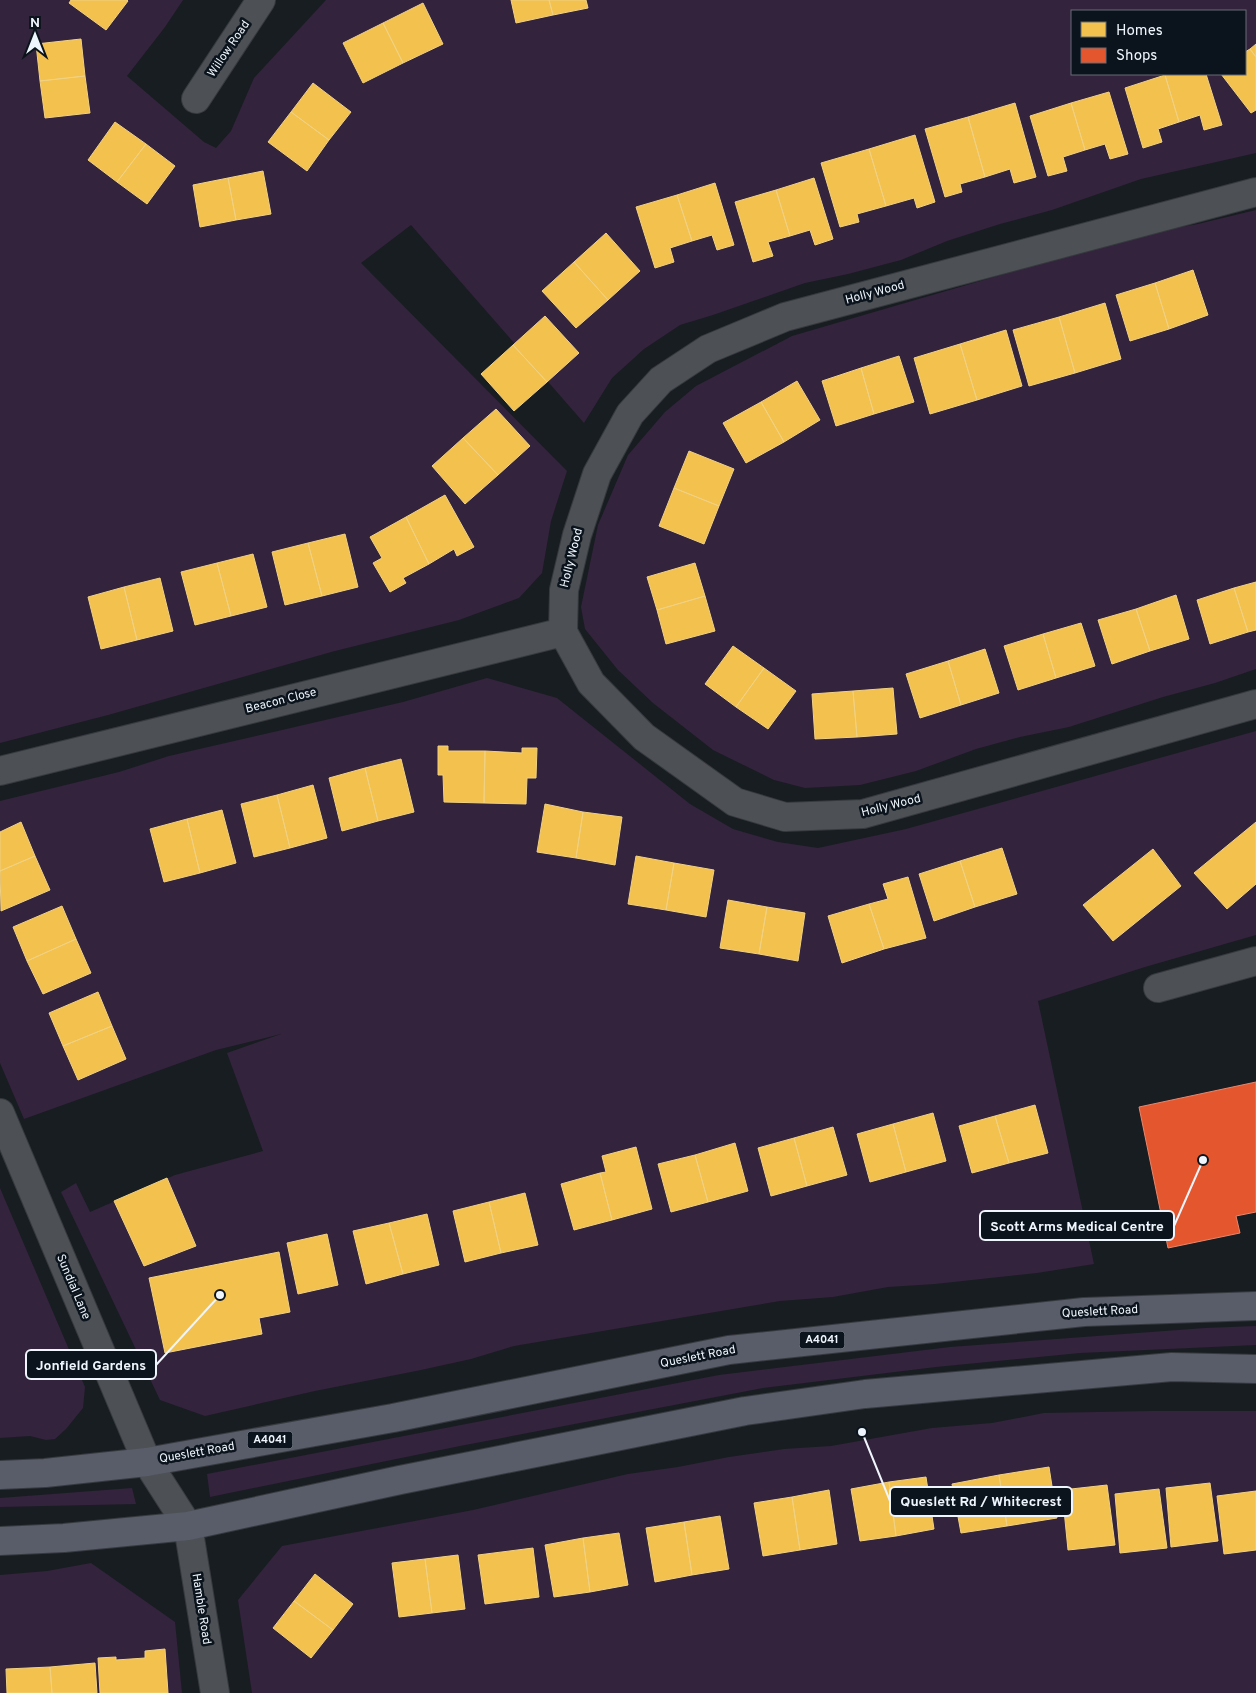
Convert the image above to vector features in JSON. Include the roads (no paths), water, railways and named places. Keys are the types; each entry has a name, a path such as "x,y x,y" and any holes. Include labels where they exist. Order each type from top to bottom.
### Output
{"highway":[{"name":"Queslett Road","path":"0,1476 147,1462 393,1418 729,1350 1084,1312 1256,1306"},
{"path":"0,1541 64,1538 188,1526 400,1480 754,1409 865,1394 1162,1368 1256,1369"}],"street":[{"name":"Willow Road","path":"196,99 261,0"},
{"name":"Holly Wood","path":"1256,192 785,317 708,349 661,380 630,414 597,474 576,535 564,590 563,632 591,683 644,737 735,802 785,817 863,814 1256,704"},
{"name":"Beacon Close","path":"0,771 563,632"},
{"path":"1158,988 1256,961"},
{"name":"Sundial Lane","path":"0,1113 147,1462"},
{"name":"Queslett Road","path":"147,1462 188,1526"},
{"name":"Hamble Road","path":"188,1526 215,1693"}],"place":[{"name":"Scott Arms Medical Centre","path":"1203,1160"},
{"name":"Jonfield Gardens","path":"220,1295"},
{"name":"Queslett Rd / Whitecrest","path":"862,1432"}]}
